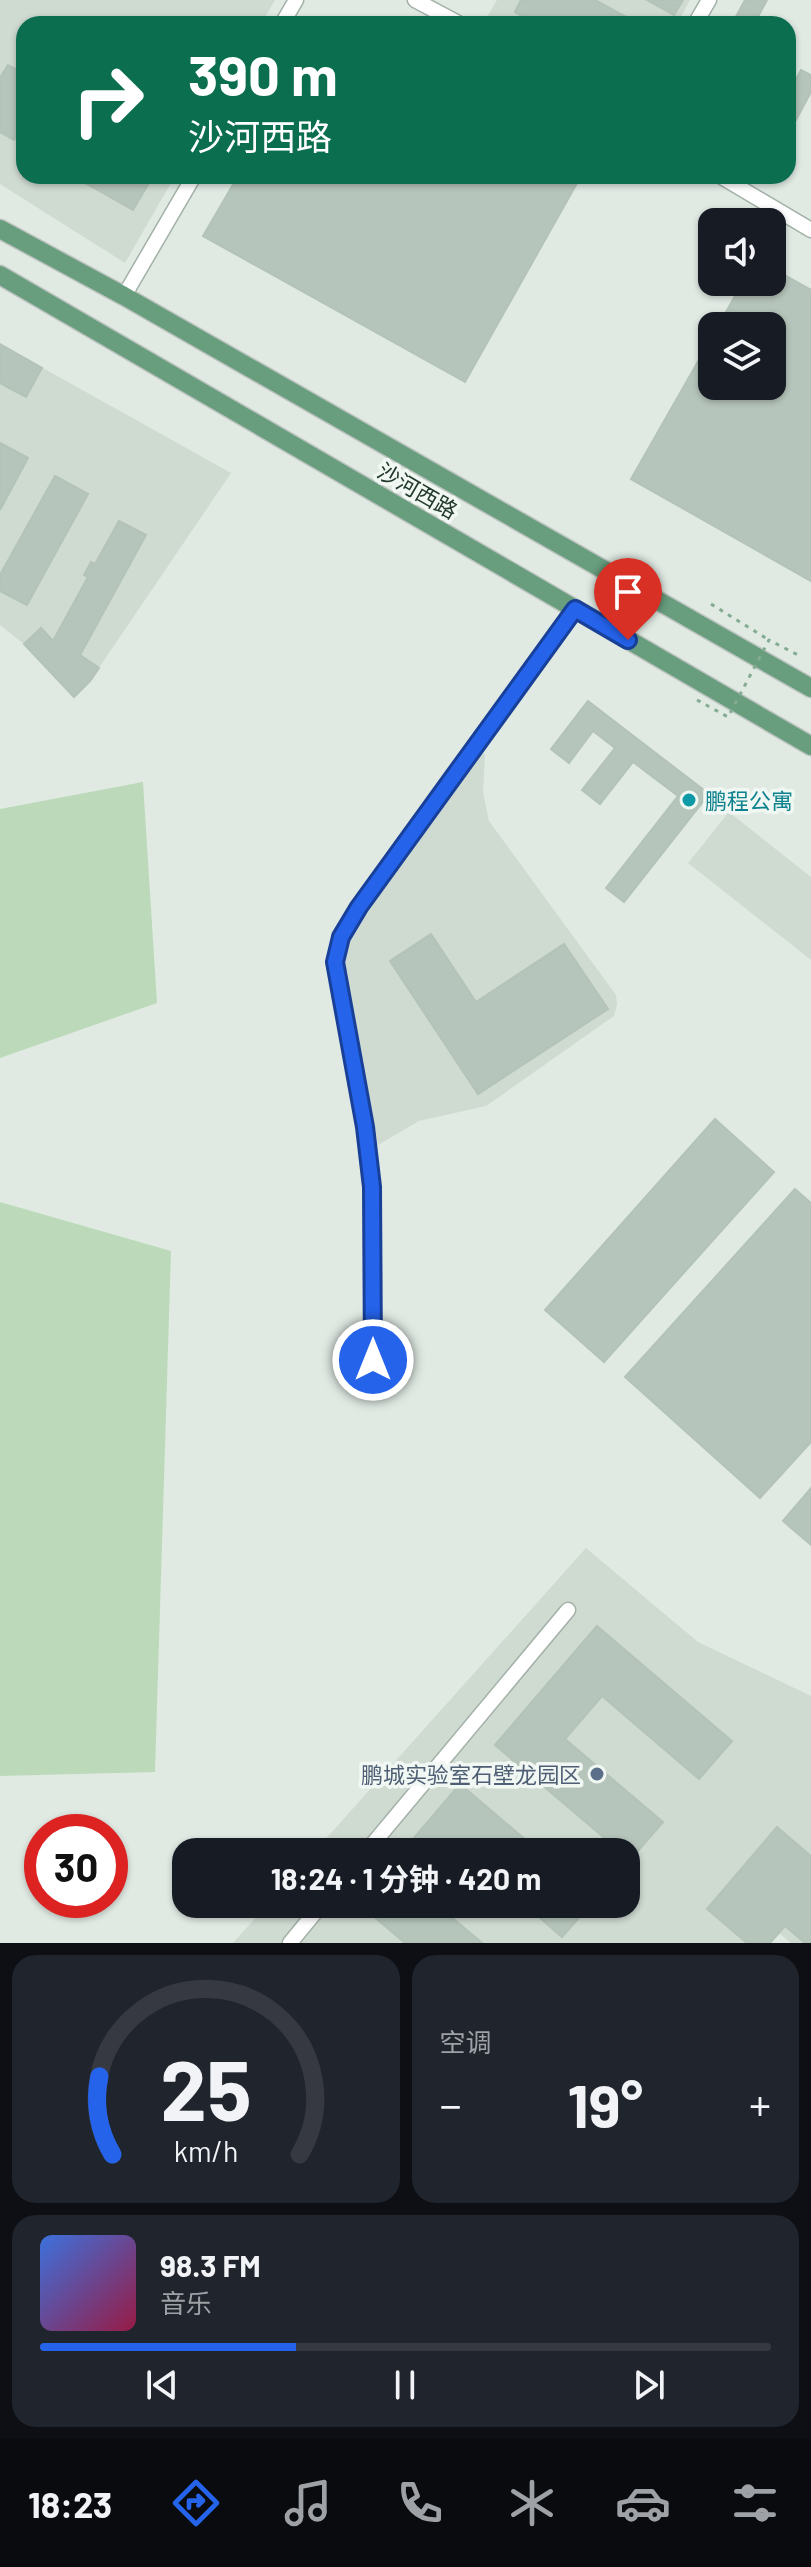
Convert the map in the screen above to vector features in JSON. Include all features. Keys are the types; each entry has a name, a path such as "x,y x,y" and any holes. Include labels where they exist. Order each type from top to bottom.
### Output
{"main road":[{"name":"沙河西路","path":"0,229 124,296 811,688"},
{"name":"沙河西路","path":"0,275 811,746"}],"street":[{"path":"415,0 445,16"},
{"path":"124,296 189,184"},
{"path":"733,184 811,230"},
{"path":"373,1360 372,1187 365,1127 335,962 341,937 359,907 575,609"},
{"path":"378,1838 568,1610"},
{"path":"290,1943 311,1918"}],"path":[{"path":"711,604 800,656"},
{"path":"697,700 728,717 769,640"}],"shaded area":[{"path":"0,0 275,0 266,16 16,16 16,184 170,184 125,263 0,184"},
{"path":"497,0 690,0 681,16 487,16"},
{"path":"0,344 231,473 90,681 74,697 24,644 0,625"},
{"path":"478,752 485,754 483,792 489,821 616,995 614,1016 486,1106 419,1121 378,1145 344,963 348,945 401,859"},
{"path":"729,812 811,877 811,960 688,863"},
{"name":"鹏城实验室石壁龙园区","path":"586,1548 698,1642 811,1696 811,1943 791,1943 779,1933 771,1943 233,1943 255,1918 640,1918 640,1838 327,1838"}],"green space":[{"path":"143,782 157,1003 0,1058 0,809"},
{"path":"0,1202 171,1251 155,1772 0,1776"}],"building":[{"path":"521,0 595,0 624,16 522,16 515,12"},
{"path":"647,0 683,0 674,15"},
{"path":"745,0 767,0 758,16 736,16"},
{"path":"8,65 16,70 14,140 0,132 0,78"},
{"path":"801,70 811,75 811,92 796,120 796,79"},
{"path":"87,184 148,184 133,210"},
{"path":"233,184 576,184 465,382 203,236"},
{"path":"786,276 811,290 811,581 631,479 698,362 698,400 786,400 786,312 726,312 735,296 786,296"},
{"path":"0,344 42,368 26,397 0,383"},
{"path":"0,443 28,458 0,510"},
{"path":"55,476 88,494 27,605 0,591 0,575"},
{"path":"119,521 146,535 80,655 99,668 74,697 24,644 41,628 53,641 88,577 84,575 91,562 95,564"},
{"name":"鹏程公寓","path":"588,701 709,794 624,902 606,888 678,796 633,762 600,804 582,790 615,748 593,731 569,763 551,749"},
{"path":"431,934 476,1002 564,944 608,1009 478,1094 390,961"},
{"path":"715,1119 774,1172 604,1362 545,1310"},
{"path":"795,1189 811,1203 811,1442 760,1498 625,1377"},
{"path":"811,1488 811,1545 783,1521"},
{"path":"597,1626 732,1741 699,1779 602,1696 565,1739 663,1822 640,1848 640,1838 605,1838 495,1745"},
{"path":"460,1784 524,1838 414,1838"},
{"path":"777,1827 811,1856 811,1943 805,1943 785,1926 770,1943 747,1943 707,1909"},
{"path":"376,1918 453,1918 482,1943 405,1943"},
{"path":"540,1918 579,1918 562,1937"}],"place":[{"name":"鹏程公寓","path":"689,800"},
{"name":"鹏城实验室石壁龙园区","path":"597,1774"}],"route":[{"path":"373,1360 372,1187 365,1127 335,962 341,937 359,907 575,609 628,640"}]}
